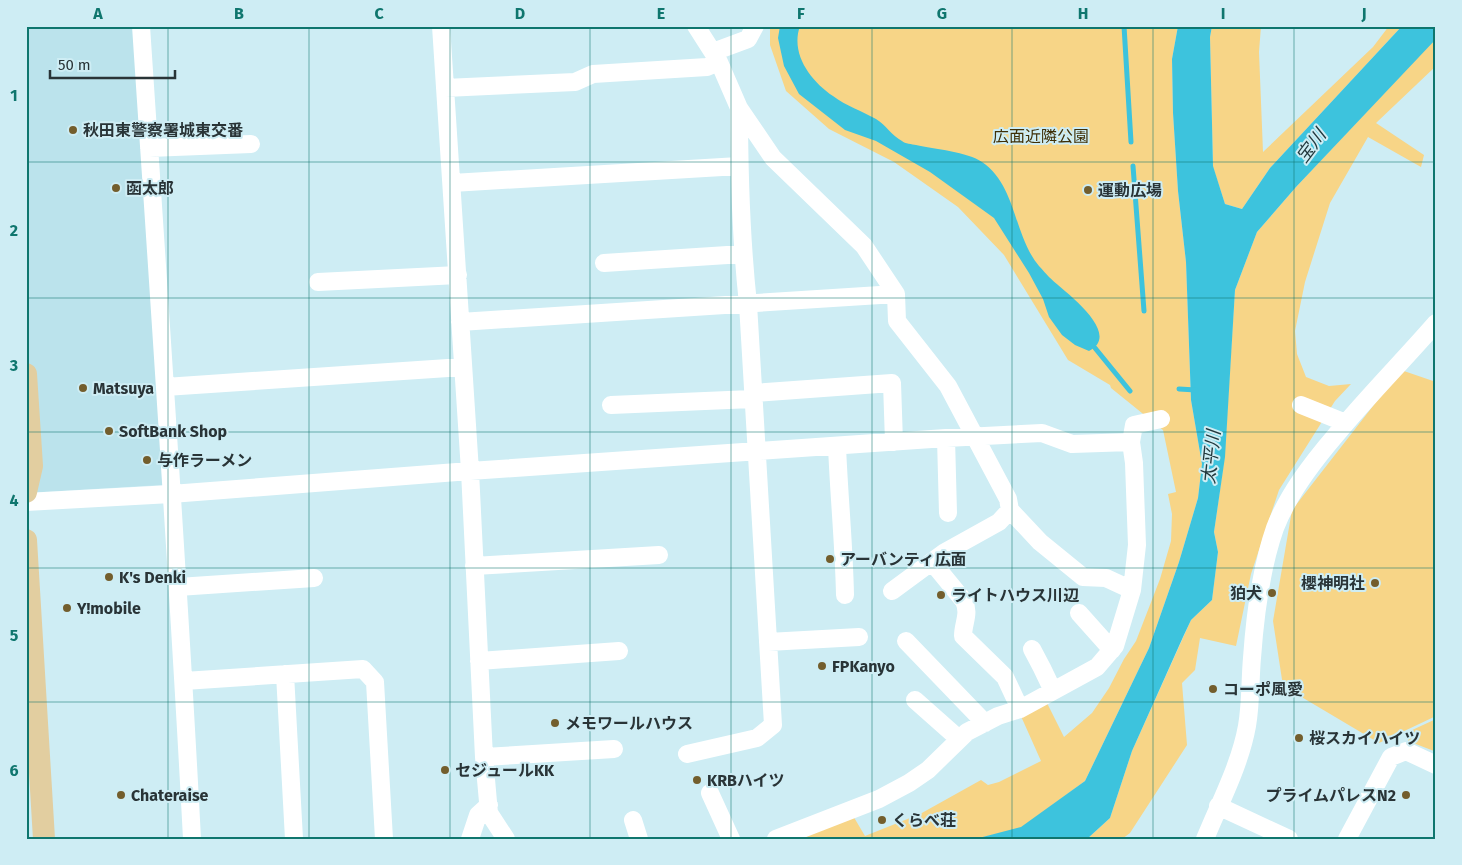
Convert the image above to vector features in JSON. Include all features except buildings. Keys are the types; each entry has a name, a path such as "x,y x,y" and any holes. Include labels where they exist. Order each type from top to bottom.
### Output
{"main road":[{"path":"26,374 32,466 26,492"},
{"path":"26,540 44,839"}],"street":[{"path":"141,26 184,681 192,839"},
{"path":"441,26 470,471 484,757 489,813 506,839"},
{"path":"696,26 716,57 739,108 773,158 864,246 896,294 896,321 948,386 1008,499 1010,510 1040,542 1083,577 1106,578 1132,590"},
{"path":"445,88 574,82 593,74 707,67 716,57 748,38 755,26"},
{"path":"687,754 757,738 773,725 748,304 743,254 739,166 739,108"},
{"path":"149,148 252,144"},
{"path":"452,183 739,166"},
{"path":"604,264 743,254"},
{"path":"318,282 458,275"},
{"path":"460,322 896,294"},
{"path":"1205,839 1241,751 1247,725 1259,596 1266,555 1276,526 1292,494 1309,469 1346,423 1436,323"},
{"path":"165,387 463,366"},
{"path":"611,405 753,396 892,383 894,442"},
{"path":"1301,405 1346,423"},
{"path":"776,839 879,799 909,783 928,770 967,732 1020,709 1097,667 1115,646 1132,590 1137,545 1134,463 1131,442 1134,425 1161,419"},
{"path":"26,502 171,494 946,438 1042,433 1072,444 1118,444 1131,442"},
{"path":"946,438 948,513"},
{"path":"837,446 840,513 844,533 845,595"},
{"path":"892,592 945,552 999,522 1010,510"},
{"path":"474,566 659,555"},
{"path":"932,562 967,608 963,636 1005,677 1020,709"},
{"path":"178,587 314,578"},
{"path":"1079,613 1112,650"},
{"path":"768,642 859,637"},
{"path":"906,641 985,723"},
{"path":"1032,649 1052,692"},
{"path":"479,661 619,651"},
{"path":"184,681 363,669 375,682 384,839"},
{"path":"286,674 294,839"},
{"path":"915,700 960,739"},
{"path":"484,757 614,749"},
{"path":"1347,839 1391,757 1406,751 1436,765"},
{"path":"710,794 732,839"},
{"path":"470,839 478,815 488,804"},
{"path":"1218,806 1289,839"},
{"path":"633,820 639,839"}],"shaded area":[{"path":"26,26 147,26 178,484 26,493"}],"green space":[{"name":"広面近隣公園","path":"770,26 1178,26 1172,59 1173,113 1178,191 1186,262 1191,400 1202,464 1198,498 1179,562 1149,648 1085,781 1021,828 975,839 789,839 852,814 865,836 920,814 981,780 988,785 999,782 1041,761 1020,714 1046,701 1064,737 1092,713 1136,641 1160,579 1171,541 1172,514 1168,494 1176,492 1163,430 1111,388 1110,385 1068,360 1004,255 958,207 894,162 829,129 786,91 770,45"},
{"path":"1212,26 1261,26 1259,52 1263,152 1373,47 1389,26 1402,26 1270,168 1242,209 1225,204 1213,167 1210,37"},
{"path":"1436,38 1436,66 1376,123 1424,155 1421,167 1368,137 1330,203 1305,282 1295,331 1297,354 1306,377 1329,386 1351,384 1335,401 1279,490 1251,574 1236,646 1200,638 1195,670 1182,683 1187,745 1130,833 1122,839 1087,839 1110,818 1132,751 1191,620 1212,600 1218,552 1214,532 1224,462 1235,290 1257,232 1296,187"},
{"path":"1401,370 1436,382 1436,716 1379,743 1283,686 1273,621 1292,510"},
{"path":"1436,719 1436,747 1434,751 1408,741 1410,731"}],"water":[{"path":"780,26 800,26 798,47 804,66 817,83 838,100 876,119 905,143 968,156 982,162 993,172 1009,197 1031,254 1049,277 1087,312 1095,323 1099,334 1098,343 1089,351 1075,345 1062,335 1049,317 1043,299 1029,273 994,218 930,172 876,141 845,130 799,94 784,66 778,38"},
{"path":"1178,26 1212,26 1210,37 1213,166 1225,204 1242,209 1270,168 1402,26 1436,26 1436,39 1296,187 1257,232 1235,290 1225,457 1214,532 1218,552 1212,600 1191,620 1183,637 1132,751 1110,818 1087,839 975,839 1021,827 1085,781 1149,648 1179,562 1198,498 1202,464 1191,400 1186,262 1178,191 1173,113 1172,59"}],"waterway":[{"path":"1124,26 1131,142"},
{"path":"1133,166 1144,311"},
{"path":"1095,348 1130,391"},
{"path":"1179,389 1196,390"}],"place":[{"name":"秋田東警察署城東交番","path":"73,130"},
{"name":"函太郎","path":"116,188"},
{"name":"運動広場","path":"1088,190"},
{"name":"Matsuya","path":"83,388"},
{"name":"SoftBank Shop","path":"109,431"},
{"name":"与作ラーメン","path":"147,460"},
{"name":"アーバンティ広面","path":"830,559"},
{"name":"K's Denki","path":"109,577"},
{"name":"櫻神明社","path":"1375,583"},
{"name":"狛犬","path":"1272,593"},
{"name":"ライトハウス川辺","path":"941,595"},
{"name":"Y!mobile","path":"67,608"},
{"name":"FPKanyo","path":"822,666"},
{"name":"コーポ風愛","path":"1213,689"},
{"name":"メモワールハウス","path":"555,723"},
{"name":"桜スカイハイツ","path":"1299,738"},
{"name":"セジュールKK","path":"445,770"},
{"name":"KRBハイツ","path":"697,780"},
{"name":"Chateraise","path":"121,795"},
{"name":"プライムパレスN2","path":"1406,795"},
{"name":"くらべ荘","path":"882,820"}],"water label":[{"name":"宝川","path":"1311,146"},
{"name":"太平川","path":"1211,457"}]}
